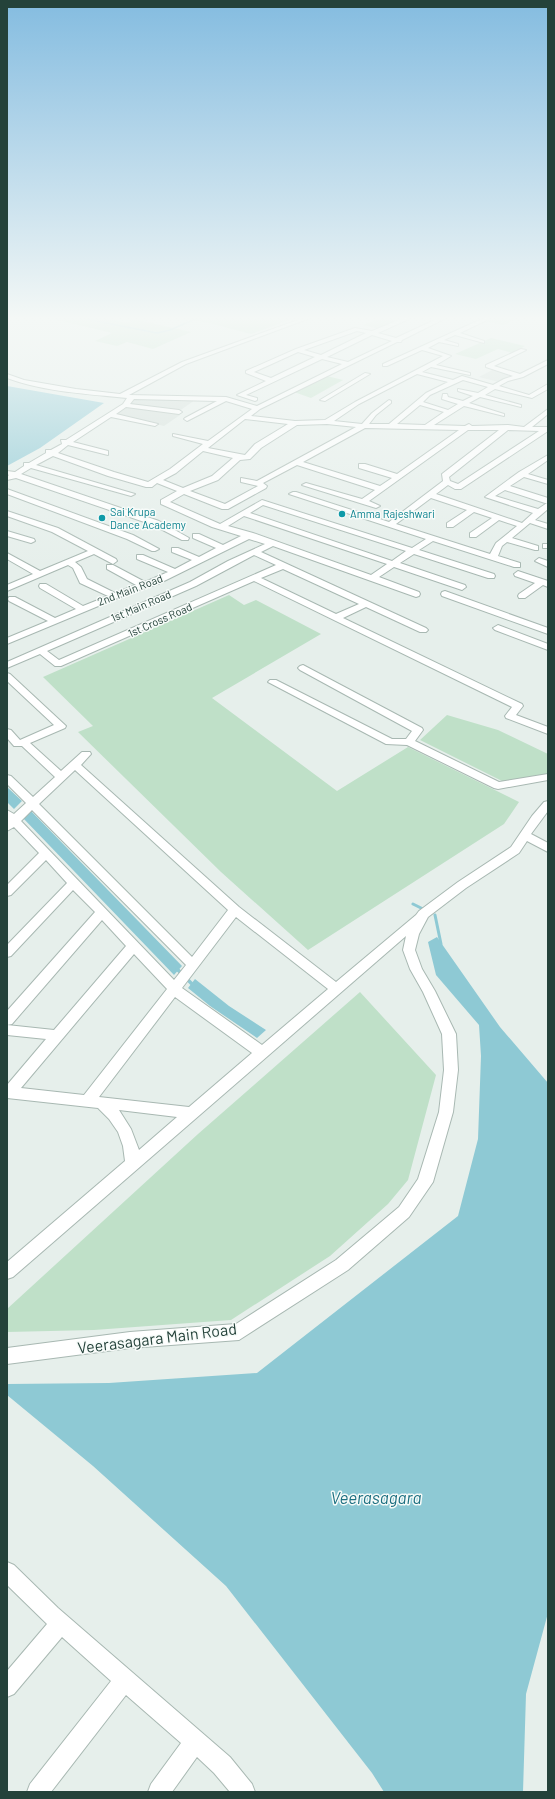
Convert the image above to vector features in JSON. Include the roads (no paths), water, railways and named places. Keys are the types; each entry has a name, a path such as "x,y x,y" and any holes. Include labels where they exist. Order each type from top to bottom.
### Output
{"street":[{"path":"10,476 66,442 119,404 121,401"},
{"path":"124,401 125,405"},
{"path":"187,419 222,401"},
{"path":"233,401 258,408"},
{"path":"264,401 268,402"},
{"path":"327,422 350,401"},
{"path":"456,401 502,415"},
{"path":"428,426 468,401"},
{"path":"501,401 519,406"},
{"path":"140,489 149,485 210,444 244,417 268,402"},
{"path":"258,483 364,426 374,414 389,402"},
{"path":"391,426 418,402 449,412"},
{"path":"66,442 125,405 179,412"},
{"path":"526,428 548,411"},
{"path":"110,415 155,424"},
{"path":"244,417 294,423 327,422 364,426 469,426 548,429"},
{"path":"294,423 258,446 247,457 238,458 215,478 183,491 164,502 204,521 250,535 416,594"},
{"path":"363,502 469,426"},
{"path":"508,427 445,476 447,482 458,487 548,429"},
{"path":"176,435 210,444"},
{"path":"66,442 105,453"},
{"path":"202,449 242,458"},
{"path":"51,452 110,474 149,485"},
{"path":"538,512 488,497 548,457"},
{"path":"295,462 316,479 363,502 376,506"},
{"path":"538,464 548,468"},
{"path":"28,465 131,494"},
{"path":"362,466 398,477"},
{"path":"522,474 548,482"},
{"path":"10,476 156,523 185,538"},
{"path":"381,489 316,479 293,494 493,557 545,583"},
{"path":"156,480 224,507 263,486 258,483 244,480"},
{"path":"391,524 447,482"},
{"path":"504,487 548,501"},
{"path":"7,491 130,537 155,549"},
{"path":"430,495 521,525"},
{"path":"221,527 262,502 491,576"},
{"path":"493,557 499,545 521,525 548,505"},
{"path":"450,525 474,509"},
{"path":"7,513 55,530 94,551 143,585"},
{"path":"243,513 462,587"},
{"path":"473,535 498,517"},
{"path":"528,520 548,527"},
{"path":"7,533 31,541"},
{"name":"2nd Main Road","path":"7,641 82,609 143,585 155,582 250,535"},
{"path":"196,536 222,548"},
{"path":"372,578 432,538"},
{"path":"506,539 535,548"},
{"name":"1st Main Road","path":"7,665 193,584 231,563 274,544"},
{"path":"175,550 198,560"},
{"path":"7,588 94,551"},
{"path":"254,552 423,630"},
{"path":"7,556 40,574"},
{"path":"140,557 175,572"},
{"path":"68,561 77,567 83,580 115,596"},
{"path":"539,561 548,564"},
{"name":"1st Cross Road","path":"40,650 58,664 282,566"},
{"path":"254,578 518,706 510,716 548,731"},
{"path":"7,580 16,584"},
{"path":"522,596 545,583"},
{"path":"42,586 82,609"},
{"path":"445,594 548,630"},
{"path":"12,599 55,621"},
{"path":"336,618 365,604"},
{"path":"516,619 501,629 548,647"},
{"path":"7,628 18,636"},
{"path":"303,668 418,730 409,742"},
{"path":"7,676 60,726 18,744 7,732"},
{"path":"273,682 390,742 409,742 498,786 548,777"},
{"path":"23,742 62,777"},
{"path":"86,754 31,805 12,819 134,945 184,976"},
{"path":"75,765 236,910 337,989"},
{"path":"7,778 184,976 262,1053"},
{"name":"Veerasagara Main Road","path":"7,1356 130,1340 239,1332 342,1265 404,1212 425,1182 446,1112 451,1070 449,1034 429,991 416,969 409,950 413,934 423,914 462,885 515,850 536,818 547,808"},
{"path":"525,835 548,848"},
{"path":"7,892 46,853"},
{"path":"7,954 74,882"},
{"path":"94,1102 184,976 236,910"},
{"path":"7,1020 102,912"},
{"path":"7,1272 423,914"},
{"path":"8,1092 134,945"},
{"path":"7,1030 58,1035"},
{"path":"8,1092 192,1113"},
{"path":"94,1102 115,1114 125,1129 131,1146 132,1164"},
{"path":"8,1575 60,1624 222,1765 244,1792"},
{"path":"7,1687 60,1624"},
{"path":"38,1792 125,1680"},
{"path":"159,1792 195,1741"}],"water":[{"path":"7,401 92,401 104,403 40,448 7,466"},
{"path":"7,787 22,801 14,809 7,802"},
{"path":"31,811 182,966 174,975 23,818"},
{"name":"Veerasagara","path":"437,937 500,1027 548,1083 548,1613 526,1694 523,1792 384,1792 372,1773 226,1586 93,1466 7,1395 7,1384 109,1383 257,1373 458,1216 478,1139 481,1056 479,1025 436,975 428,942"},
{"path":"195,979 229,1006 266,1030 257,1038 210,1006 188,988"}],"waterway":[{"path":"413,904 423,909"},
{"path":"435,915 441,944"},
{"path":"177,969 194,986"}],"place":[{"name":"Amma Rajeshwari","path":"342,514"},
{"name":"Sai Krupa Dance Academy","path":"102,518"}]}
